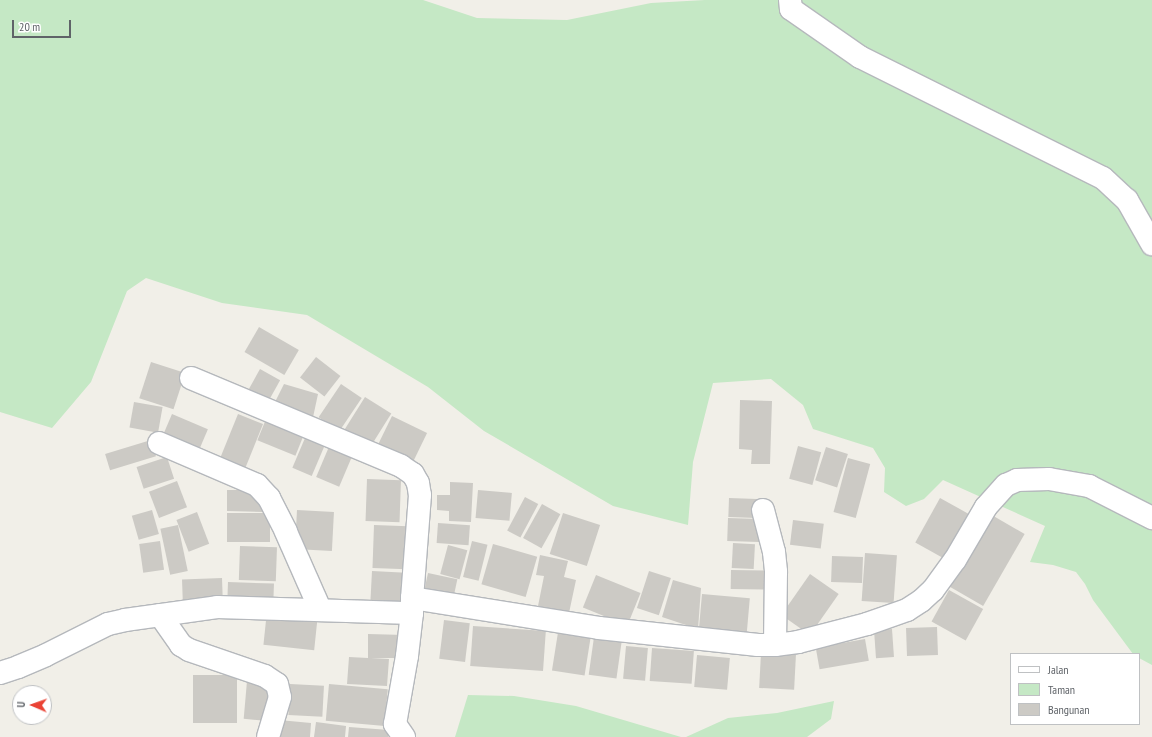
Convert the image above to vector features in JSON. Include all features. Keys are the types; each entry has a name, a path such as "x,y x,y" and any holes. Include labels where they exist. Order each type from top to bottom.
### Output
{"street":[{"path":"790,0 791,9 860,57 1102,178 1126,200 1152,244"},
{"path":"191,378 401,466 412,474 418,484 420,495 412,606 407,656 395,724 404,737"},
{"path":"159,443 257,485 269,498 286,532 320,609"},
{"path":"0,673 18,668 108,624 217,607 320,609 412,606 480,607 568,624 698,639 775,645 811,639 867,624 906,610 921,601 933,590 955,560 986,506 1006,485 1017,480 1049,479 1090,486 1152,518"},
{"path":"763,510 774,552 776,572 775,645"},
{"path":"160,615 181,644 189,650 265,676 277,684 280,697 268,737"}],"green space":[{"path":"0,0 423,0 477,18 567,20 651,3 705,0 1152,0 1152,665 1140,659 1140,653 1132,653 1093,600 1085,584 1076,572 1053,565 1030,562 1045,526 943,480 924,499 906,506 884,492 885,468 873,448 813,429 803,405 771,379 713,383 693,462 688,525 613,506 484,431 428,387 307,315 222,303 146,278 127,291 91,382 52,428 0,412"},
{"path":"468,695 514,696 576,706 681,737 455,737"},
{"path":"834,701 831,719 807,737 686,737 728,718 777,713"}],"building":[{"path":"259,327 299,350 284,375 244,352"},
{"path":"316,357 340,376 324,397 300,377"},
{"path":"151,362 185,373 173,409 139,398"},
{"path":"260,369 280,380 264,409 244,398"},
{"path":"284,384 318,394 312,422 274,404"},
{"path":"341,384 362,398 339,431 319,417"},
{"path":"365,397 391,413 369,449 343,433"},
{"path":"740,400 772,401 770,464 751,464 752,450 739,449"},
{"path":"134,402 163,407 158,433 129,428"},
{"path":"172,414 208,429 199,451 163,436"},
{"path":"238,414 263,424 243,474 218,464"},
{"path":"392,416 427,433 412,464 377,447"},
{"path":"266,419 304,434 295,456 257,440"},
{"path":"308,431 327,439 312,476 292,468"},
{"path":"151,440 156,456 110,470 105,454"},
{"path":"331,442 354,452 339,487 316,477"},
{"path":"798,446 821,452 812,485 789,479"},
{"path":"826,447 848,454 837,487 815,480"},
{"path":"167,457 174,479 144,489 137,467"},
{"path":"848,458 870,464 856,518 834,512"},
{"path":"367,479 401,480 400,522 366,521"},
{"path":"177,481 187,507 159,518 149,492"},
{"path":"450,482 473,483 471,522 449,521 449,511 437,510 437,495 450,495"},
{"path":"227,490 257,490 264,512 227,511"},
{"path":"478,490 512,493 509,521 476,518"},
{"path":"525,497 538,504 520,538 507,531"},
{"path":"729,498 757,499 756,518 728,517"},
{"path":"940,498 974,517 949,562 915,543"},
{"path":"542,504 560,514 541,548 523,538"},
{"path":"152,510 159,534 139,540 132,516"},
{"path":"297,510 334,512 332,551 295,549"},
{"path":"197,512 209,544 189,552 176,520"},
{"path":"227,513 270,513 270,542 227,542"},
{"path":"563,513 600,525 587,566 550,554"},
{"path":"990,514 1025,534 983,606 948,586"},
{"path":"728,518 760,519 759,542 727,541"},
{"path":"793,520 824,524 821,549 790,545"},
{"path":"438,523 470,525 469,545 437,543"},
{"path":"178,525 188,571 170,575 160,529"},
{"path":"374,525 408,526 406,569 372,568"},
{"path":"160,541 164,570 143,573 139,544"},
{"path":"472,541 488,545 479,581 463,577"},
{"path":"733,543 755,544 754,569 732,568"},
{"path":"493,544 537,557 526,597 481,584"},
{"path":"448,545 467,550 460,579 440,574"},
{"path":"240,546 277,547 276,581 239,580"},
{"path":"865,553 897,555 894,603 862,601"},
{"path":"540,555 568,561 564,577 576,580 569,613 538,606 544,576 536,575"},
{"path":"832,556 863,557 862,583 831,582"},
{"path":"731,570 772,571 772,590 731,589"},
{"path":"372,571 406,573 404,607 370,605"},
{"path":"649,571 671,578 659,615 637,608"},
{"path":"428,573 457,579 454,597 424,591"},
{"path":"810,574 839,594 810,635 781,615"},
{"path":"596,575 641,593 627,625 583,607"},
{"path":"222,578 223,601 183,602 182,579"},
{"path":"673,580 701,588 698,629 662,617"},
{"path":"228,582 274,584 273,603 227,601"},
{"path":"949,590 983,609 966,640 932,621"},
{"path":"702,594 750,598 747,633 699,629"},
{"path":"267,611 318,616 314,650 263,645"},
{"path":"444,620 470,623 465,662 439,659"},
{"path":"473,626 546,631 543,671 470,666"},
{"path":"559,626 592,631 585,676 552,670"},
{"path":"937,627 938,655 907,656 906,628"},
{"path":"892,629 894,657 876,658 874,630"},
{"path":"368,634 405,635 404,658 371,658 389,659 387,686 347,684 349,657 368,658"},
{"path":"594,637 622,641 616,679 589,675"},
{"path":"865,639 869,661 820,669 816,648"},
{"path":"626,646 648,648 645,681 623,679"},
{"path":"652,648 694,651 692,684 650,681"},
{"path":"761,653 796,655 794,690 759,688"},
{"path":"697,655 730,658 727,690 694,687"},
{"path":"193,675 237,675 237,723 193,723"},
{"path":"247,681 271,683 268,721 244,719"},
{"path":"290,684 324,686 322,717 288,715"},
{"path":"329,684 388,689 385,726 326,721"},
{"path":"279,720 311,723 310,737 278,737"},
{"path":"316,722 346,726 345,737 314,737"},
{"path":"349,727 389,730 388,737 348,737"}]}
